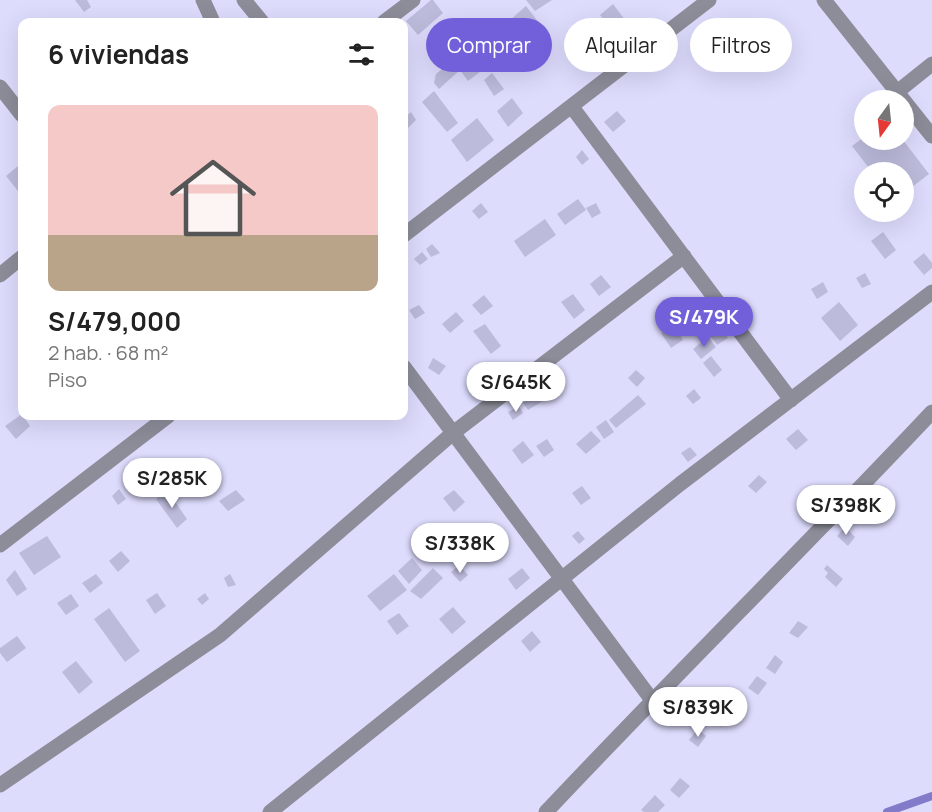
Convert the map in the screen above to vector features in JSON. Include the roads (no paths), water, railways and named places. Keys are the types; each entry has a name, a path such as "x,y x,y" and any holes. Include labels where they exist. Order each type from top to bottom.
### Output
{"street":[{"path":"203,0 211,18"},
{"path":"244,0 259,18"},
{"path":"389,18 413,0"},
{"path":"408,232 710,0"},
{"path":"824,0 895,90"},
{"path":"900,90 932,64"},
{"path":"0,87 18,110"},
{"path":"572,107 791,400"},
{"path":"914,113 932,136"},
{"path":"0,785 220,635 453,433 684,256"},
{"path":"0,274 18,260"},
{"path":"270,812 680,484 932,292"},
{"path":"408,372 652,700"},
{"path":"546,812 932,412"},
{"path":"0,544 163,420"}],"waterway":[{"path":"887,812 932,796"}]}
